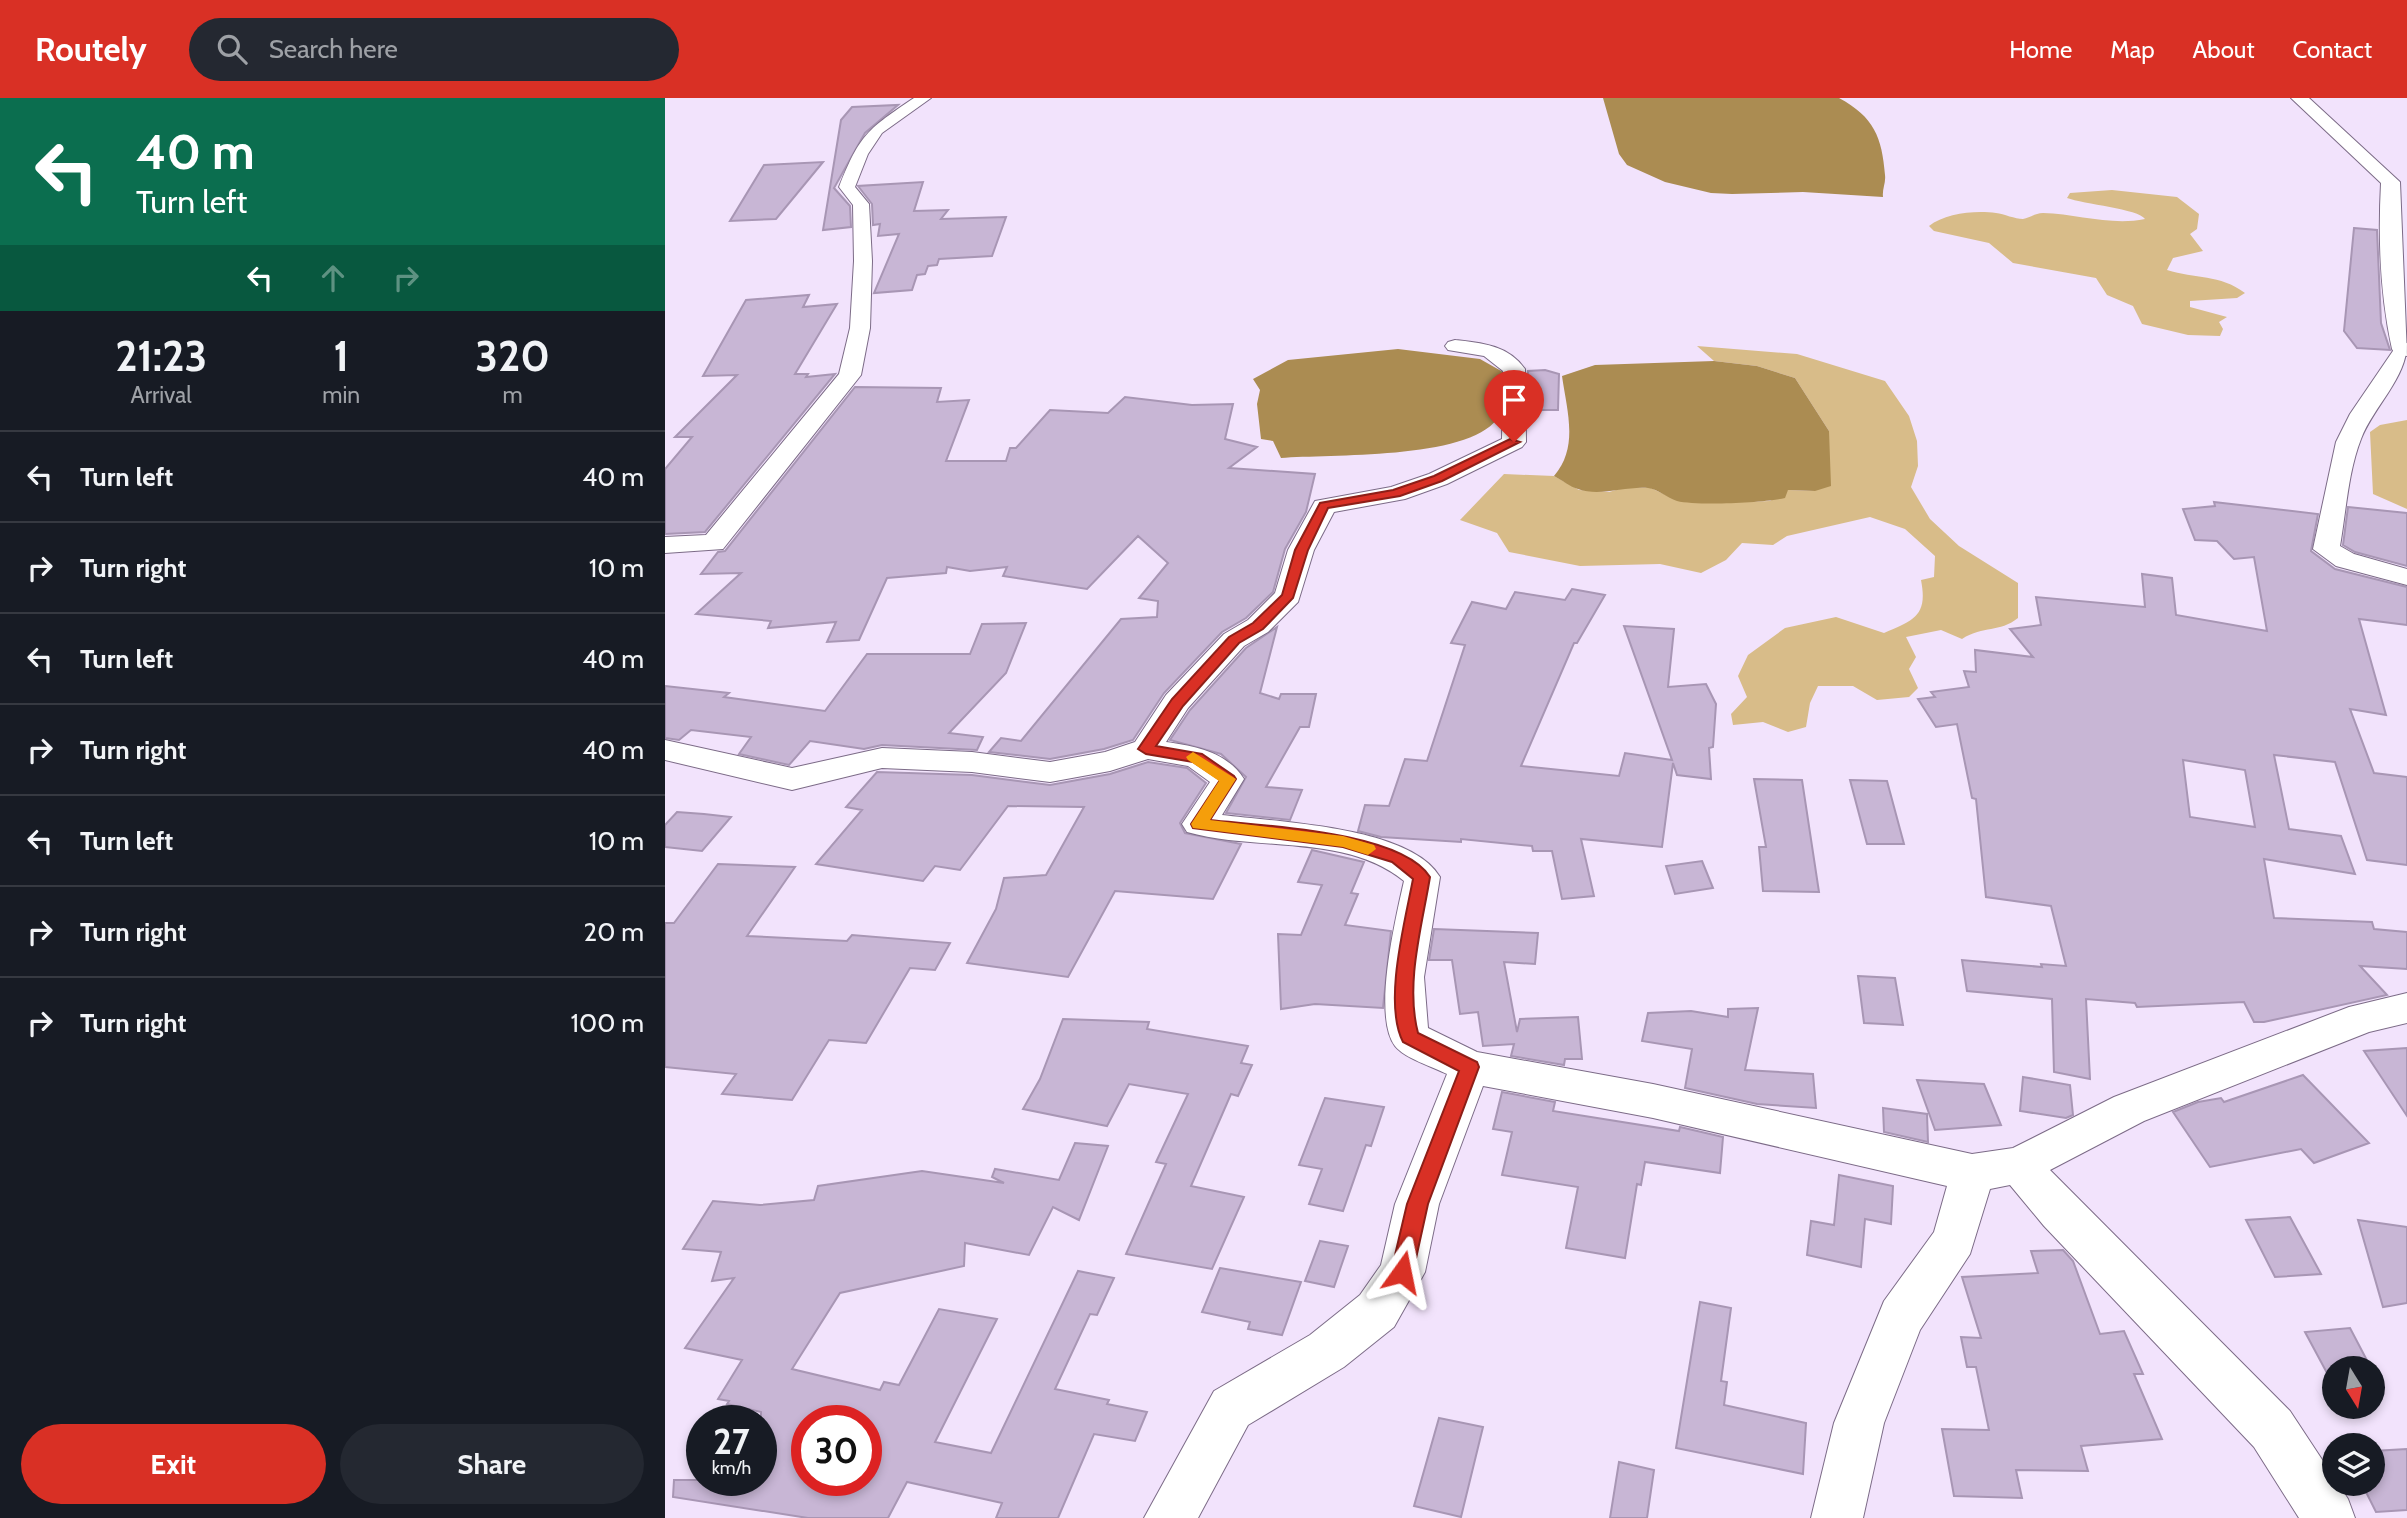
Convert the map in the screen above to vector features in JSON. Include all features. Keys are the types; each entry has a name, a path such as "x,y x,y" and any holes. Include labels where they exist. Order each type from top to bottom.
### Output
{"street":[{"path":"665,545 714,543 850,376 860,328 863,261 861,204 847,187 860,154 876,130 924,98"},
{"path":"2299,98 2391,182 2388,226 2391,267 2395,311 2404,349 2361,414 2348,442 2326,549 2345,560 2407,578"},
{"path":"1146,749 1177,702 1234,640 1258,626 1288,596 1301,550 1324,506 1395,494 1438,479 1514,442 1514,369 1490,350 1455,346"},
{"path":"665,750 792,779 882,758 972,762 1050,772 1110,761 1146,749 1197,757 1228,779 1199,824 1343,841 1398,858 1422,877 1411,936 1404,1012 1410,1037 1470,1067 1665,1104 1972,1173 2019,1164 2129,1109 2363,1018 2407,1007"},
{"path":"1170,1518 1231,1408 1327,1351 1377,1311 1402,1272 1417,1204 1470,1067"},
{"path":"2019,1164 2060,1212 2272,1429 2329,1518"},
{"path":"1837,1518 1864,1412 1901,1317 1954,1240 1972,1173"}],"shaded area":[{"path":"1603,98 1839,98 1861,113 1874,129 1885,175 1883,197 1803,192 1711,193 1665,182 1627,165 1619,154"},
{"path":"2112,190 2177,197 2199,214 2197,229 2190,234 2203,251 2173,258 2167,270 2217,280 2245,293 2237,298 2190,301 2190,307 2227,317 2219,322 2223,329 2220,336 2188,335 2142,324 2133,306 2107,295 2096,278 2013,263 1989,243 1934,231 1929,226 1952,215 1979,212 2023,219 2043,213 2120,221 2145,219 2133,212 2067,198 2070,193"},
{"path":"1697,346 1797,354 1885,381 1909,416 1917,441 1918,466 1911,487 1930,519 1959,546 2018,583 2018,618 2004,626 1977,632 1962,639 1941,630 1906,637 1916,657 1909,669 1918,688 1909,697 1877,700 1853,686 1818,686 1810,703 1806,727 1788,732 1763,722 1733,725 1731,714 1747,697 1738,676 1748,655 1785,628 1836,617 1884,633 1911,620 1922,602 1921,580 1934,577 1935,556 1905,529 1870,517 1787,536 1773,545 1742,543 1726,560 1701,573 1660,564 1580,566 1509,552 1497,533 1460,520 1504,474 1554,476 1579,490 1609,492 1623,488 1651,488 1676,500 1710,503 1770,501 1788,490 1815,491 1829,431 1795,378 1757,366 1714,361"},
{"path":"1398,349 1480,359 1503,372 1504,402 1497,419 1481,432 1457,442 1363,455 1281,458 1273,441 1261,439 1257,404 1260,390 1253,379 1288,360"},
{"path":"1714,361 1757,366 1795,378 1829,431 1831,486 1815,491 1788,490 1785,498 1775,500 1699,503 1677,501 1648,488 1586,491 1572,487 1554,476 1562,465 1569,441 1562,376 1595,365"},
{"path":"2407,420 2407,509 2373,494 2370,432 2380,425"}],"building":[{"path":"898,105 865,133 834,188 850,206 851,227 823,230 841,120 852,107"},
{"path":"823,162 776,219 730,221 764,165"},
{"path":"923,182 914,211 948,210 941,219 1006,217 992,256 939,259 937,265 928,266 925,274 917,275 912,290 874,293 899,234 878,236 880,224 873,225 872,204 858,186"},
{"path":"2354,228 2377,230 2381,323 2390,350 2357,348 2344,331"},
{"path":"809,295 803,307 837,304 795,374 808,374 806,377 835,374 705,532 665,534 665,469 692,437 675,437 737,375 703,376 746,300"},
{"path":"1545,370 1559,374 1558,410 1528,410 1528,371"},
{"path":"855,387 941,388 937,402 969,400 946,461 1006,461 1010,448 1016,448 1050,410 1108,413 1125,397 1192,405 1233,404 1225,439 1257,447 1229,468 1315,474 1306,512 1285,549 1273,592 1246,618 1222,632 1164,693 1133,740 1104,749 1050,759 989,752 1001,738 1021,741 1121,619 1157,617 1158,601 1139,598 1168,563 1138,536 1087,589 1003,576 1007,567 970,571 947,567 946,573 887,578 859,640 827,642 836,622 768,628 771,621 696,614 741,573 701,574 718,552 725,551"},
{"path":"2214,502 2318,514 2311,551 2335,569 2407,587 2407,625 2359,619 2386,715 2350,709 2374,773 2407,777 2407,865 2367,860 2335,762 2274,755 2289,829 2341,836 2355,874 2264,859 2274,918 2372,922 2374,929 2407,932 2407,969 2360,966 2387,995 2264,1022 2254,1022 2244,1002 2137,1007 2135,1003 2086,999 2090,1079 2054,1072 2052,999 1967,991 1962,960 2042,967 2041,964 2066,966 2051,906 1986,897 1976,799 1972,798 1957,724 1936,727 1918,699 1935,697 1931,692 1969,687 1964,671 1976,672 1975,650 2033,657 2010,629 2041,625 2036,597 2145,607 2142,574 2172,578 2176,615 2267,631 2254,557 2234,559 2217,541 2195,540 2183,509 2215,506","holes":["2183,760 2245,770 2255,827 2190,817"]},
{"path":"2348,507 2407,513 2407,566 2355,552 2343,545"},
{"path":"1572,589 1605,595 1577,643 1574,643 1521,766 1619,776 1625,753 1672,760 1624,626 1674,629 1668,687 1706,684 1716,704 1713,747 1709,748 1711,779 1677,775 1673,763 1662,847 1581,839 1594,896 1562,899 1552,851 1533,851 1532,846 1461,839 1461,842 1381,837 1358,831 1365,805 1389,806 1405,759 1427,761 1465,645 1451,643 1472,602 1506,609 1515,592 1565,600"},
{"path":"1026,623 1006,673 949,733 983,737 977,750 882,745 864,749 810,741 789,765 739,754 751,737 691,730 679,740 665,738 665,686 729,693 724,697 825,711 867,654 970,654 982,624"},
{"path":"1277,627 1260,693 1279,699 1281,694 1316,694 1309,727 1300,727 1266,787 1302,790 1290,820 1226,813 1246,777 1221,754 1170,740 1190,710 1246,648"},
{"path":"1148,762 1187,768 1206,783 1180,823 1185,833 1241,844 1213,899 1115,891 1068,977 967,963 996,909 1004,878 1046,875 1084,807 1008,806 960,870 935,866 923,881 816,864 862,810 846,807 877,772 972,775 1050,785 1110,774"},
{"path":"1754,779 1802,780 1819,892 1763,891 1759,847 1766,847"},
{"path":"1850,780 1887,781 1904,844 1867,844"},
{"path":"677,812 731,817 702,851 665,847 665,825"},
{"path":"1312,850 1364,862 1351,893 1358,894 1345,925 1391,931 1383,1008 1315,1004 1281,1009 1278,934 1301,935 1322,885 1298,882"},
{"path":"1702,861 1713,888 1675,894 1666,866"},
{"path":"718,864 795,867 747,936 847,941 852,935 950,943 935,970 910,968 866,1043 829,1040 792,1100 722,1094 736,1074 665,1067 665,923 674,923"},
{"path":"1434,929 1538,933 1535,964 1504,962 1517,1032 1520,1019 1578,1017 1582,1059 1565,1059 1564,1065 1511,1056 1514,1044 1483,1046 1478,1012 1460,1014 1452,960 1429,960"},
{"path":"1858,976 1895,978 1903,1025 1864,1023"},
{"path":"1758,1008 1745,1070 1813,1074 1816,1108 1757,1104 1685,1088 1692,1049 1642,1041 1648,1013 1691,1011 1728,1017 1728,1009"},
{"path":"1063,1019 1149,1022 1147,1029 1248,1046 1241,1063 1252,1065 1238,1096 1231,1094 1191,1186 1244,1197 1212,1269 1126,1254 1166,1164 1156,1162 1188,1094 1129,1084 1107,1126 1023,1109 1040,1079"},
{"path":"2407,1048 2407,1116 2364,1051"},
{"path":"2303,1075 2369,1143 2314,1163 2301,1149 2210,1167 2173,1112 2198,1102 2221,1098 2224,1102"},
{"path":"2023,1077 2070,1085 2073,1115 2066,1118 2020,1111"},
{"path":"1917,1080 1984,1084 2001,1125 1935,1130"},
{"path":"1502,1092 1555,1102 1553,1111 1679,1131 1680,1127 1723,1137 1720,1173 1645,1162 1641,1185 1637,1184 1625,1258 1566,1248 1578,1187 1502,1175 1512,1132 1493,1129"},
{"path":"1325,1098 1384,1107 1371,1146 1366,1145 1343,1211 1309,1204 1322,1169 1299,1165"},
{"path":"1883,1108 1927,1114 1928,1142 1884,1132"},
{"path":"1075,1143 1108,1146 1079,1220 1053,1207 1029,1255 965,1243 964,1266 840,1293 792,1369 880,1390 884,1382 899,1385 939,1309 997,1319 935,1442 991,1453 1078,1271 1114,1278 1097,1315 1090,1314 1055,1389 1109,1400 1107,1404 1147,1412 1135,1441 1094,1434 1058,1518 996,1518 1002,1503 907,1482 888,1518 808,1518 673,1497 674,1480 686,1480 686,1496 777,1496 777,1405 731,1405 727,1404 729,1401 718,1399 742,1360 685,1348 734,1278 712,1281 721,1252 683,1249 713,1201 760,1205 814,1200 818,1186 922,1171 1004,1183 992,1177 995,1169 1059,1180"},
{"path":"1839,1175 1893,1186 1891,1224 1865,1219 1861,1267 1807,1255 1811,1221 1834,1225"},
{"path":"2290,1217 2321,1274 2275,1277 2246,1220"},
{"path":"2358,1220 2407,1227 2407,1303 2383,1307"},
{"path":"1320,1241 1348,1246 1334,1287 1305,1281"},
{"path":"2063,1250 2073,1261 2100,1334 2124,1331 2143,1374 2134,1374 2162,1439 2081,1446 2088,1471 2016,1470 2022,1498 1954,1496 1942,1429 1989,1430 1976,1367 1967,1367 1961,1337 1981,1338 1962,1277 2038,1273 2031,1251"},
{"path":"1220,1268 1301,1282 1282,1335 1248,1329 1250,1322 1202,1312"},
{"path":"1700,1302 1731,1308 1721,1381 1727,1382 1724,1405 1806,1423 1803,1474 1676,1448"},
{"path":"2350,1328 2365,1356 2322,1356 2322,1364 2305,1332"},
{"path":"1439,1418 1483,1427 1461,1517 1414,1506"},
{"path":"2407,1449 2407,1510 2376,1512 2368,1496 2385,1496 2385,1450"},
{"path":"1619,1462 1654,1470 1647,1518 1610,1518"}],"slow traffic":[{"path":"1193,757 1197,757 1228,779 1199,824 1343,841 1368,849"}],"route":[{"path":"1402,1272 1417,1204 1470,1067 1410,1037 1404,1012 1411,936 1422,877 1398,858 1343,841 1199,824 1228,779 1197,757 1146,749 1177,702 1234,640 1258,626 1288,596 1301,550 1324,506 1395,494 1438,479 1514,442"}]}
